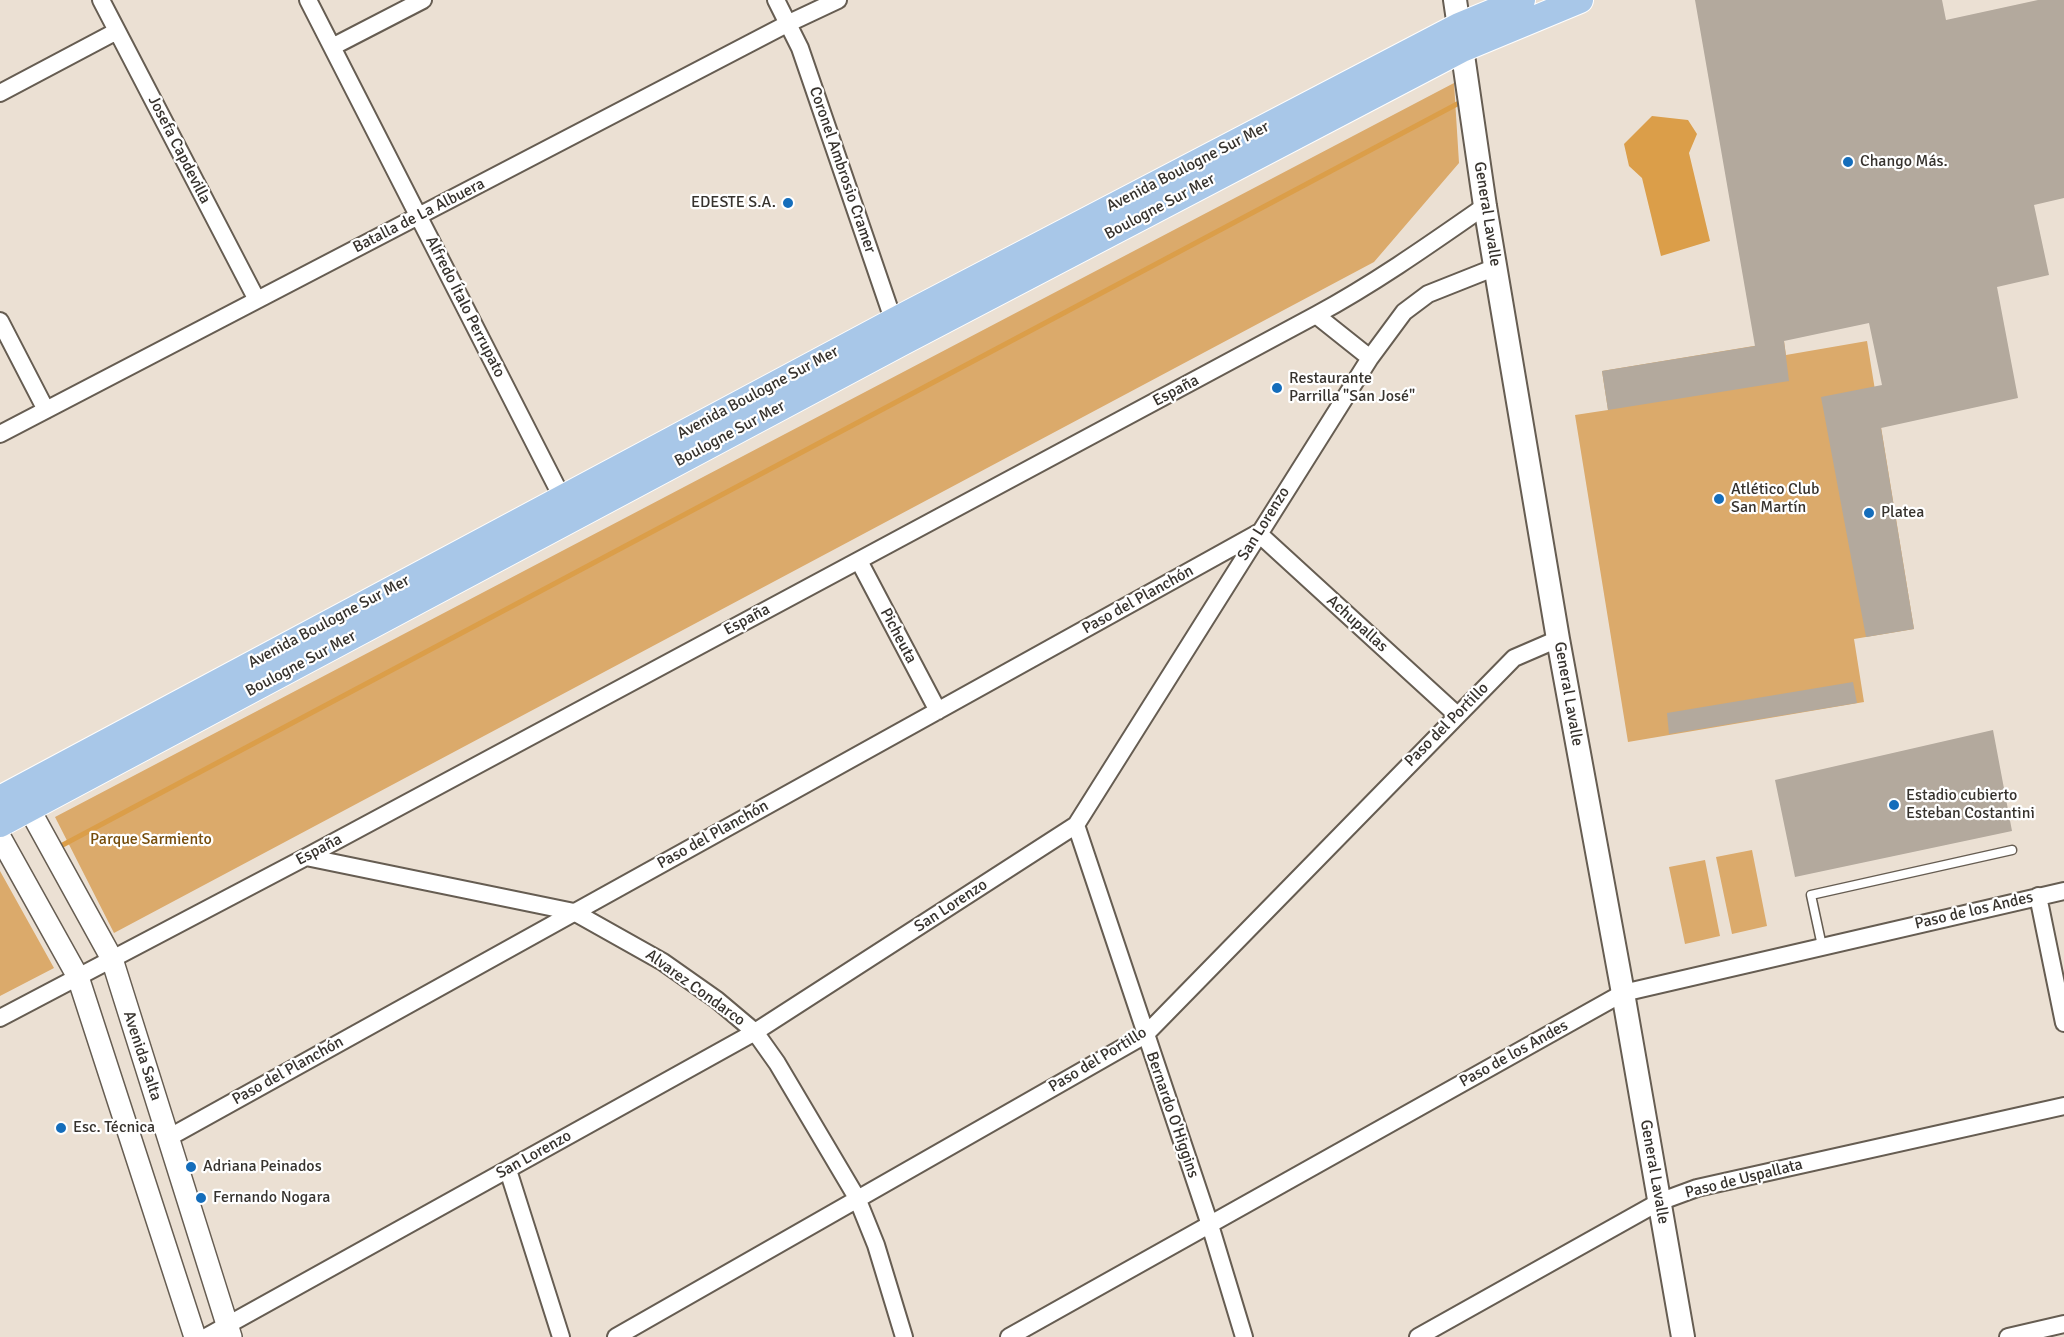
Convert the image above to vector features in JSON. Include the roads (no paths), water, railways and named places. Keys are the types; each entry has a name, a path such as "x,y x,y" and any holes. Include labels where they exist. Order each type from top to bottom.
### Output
{"main road":[{"name":"General Lavalle","path":"1455,0 1485,206 1557,639 1623,993 1683,1337"},
{"path":"1461,38 1522,0"},
{"path":"1461,38 1580,0"},
{"name":"Boulogne Sur Mer","path":"897,332 1461,38"},
{"name":"Avenida Boulogne Sur Mer","path":"16,799 897,332"},
{"path":"0,824 16,799"}],"street":[{"name":"Josefa Capdevilla","path":"101,0 256,300"},
{"name":"Alfredo Ítalo Perrupato","path":"308,0 568,508"},
{"path":"332,47 423,0"},
{"name":"Coronel Ambrosio Cramer","path":"776,0 800,48 897,332"},
{"name":"Batalla de La Albuera","path":"0,434 838,0"},
{"path":"0,93 117,32"},
{"name":"España","path":"0,1018 306,857 1360,291 1485,206"},
{"name":"San Lorenzo","path":"206,1337 229,1331 508,1170 755,1032 1076,825 1258,533 1370,358 1404,312 1428,294 1496,267"},
{"path":"1316,315 1370,358"},
{"path":"0,321 46,410"},
{"name":"Paso del Planchón","path":"168,1138 1258,533"},
{"name":"Achupallas","path":"1258,533 1456,715"},
{"name":"Picheuta","path":"859,561 938,711"},
{"name":"Paso del Portillo","path":"616,1337 1145,1035 1514,658 1557,639"},
{"name":"Avenida Salta","path":"16,799 112,959 229,1331"},
{"name":"Bernardo O'Higgins","path":"1076,825 1210,1225 1244,1337"},
{"path":"0,837 78,977 195,1337"},
{"name":"Alvarez Condarco","path":"306,857 574,912 663,962 717,1000 755,1032 798,1096 857,1198 876,1245 904,1337"},
{"name":"Paso de los Andes","path":"1010,1337 1623,993 2064,891"},
{"path":"2038,896 2064,1023"},
{"name":"Paso de Uspallata","path":"1418,1337 1659,1202 1696,1188 2064,1106"},
{"path":"508,1170 561,1337"},
{"path":"2008,1337 2064,1324"}],"lane":[{"path":"1822,946 1811,895 2012,850"}],"waterway":[{"path":"57,848 1459,103"}],"place":[{"name":"Chango Más.","path":"1848,162"},
{"name":"EDESTE S.A.","path":"788,203"},
{"name":"Restaurante Parrilla \"San José\"","path":"1277,388"},
{"name":"Atlético Club San Martín","path":"1719,499"},
{"name":"Platea","path":"1869,513"},
{"name":"Estadio cubierto Esteban Costantini","path":"1894,805"},
{"name":"Esc. Técnica","path":"61,1128"},
{"name":"Adriana Peinados","path":"191,1167"},
{"name":"Fernando Nogara","path":"201,1198"}],"park label":[{"name":"Parque Sarmiento","path":"151,840"}]}
